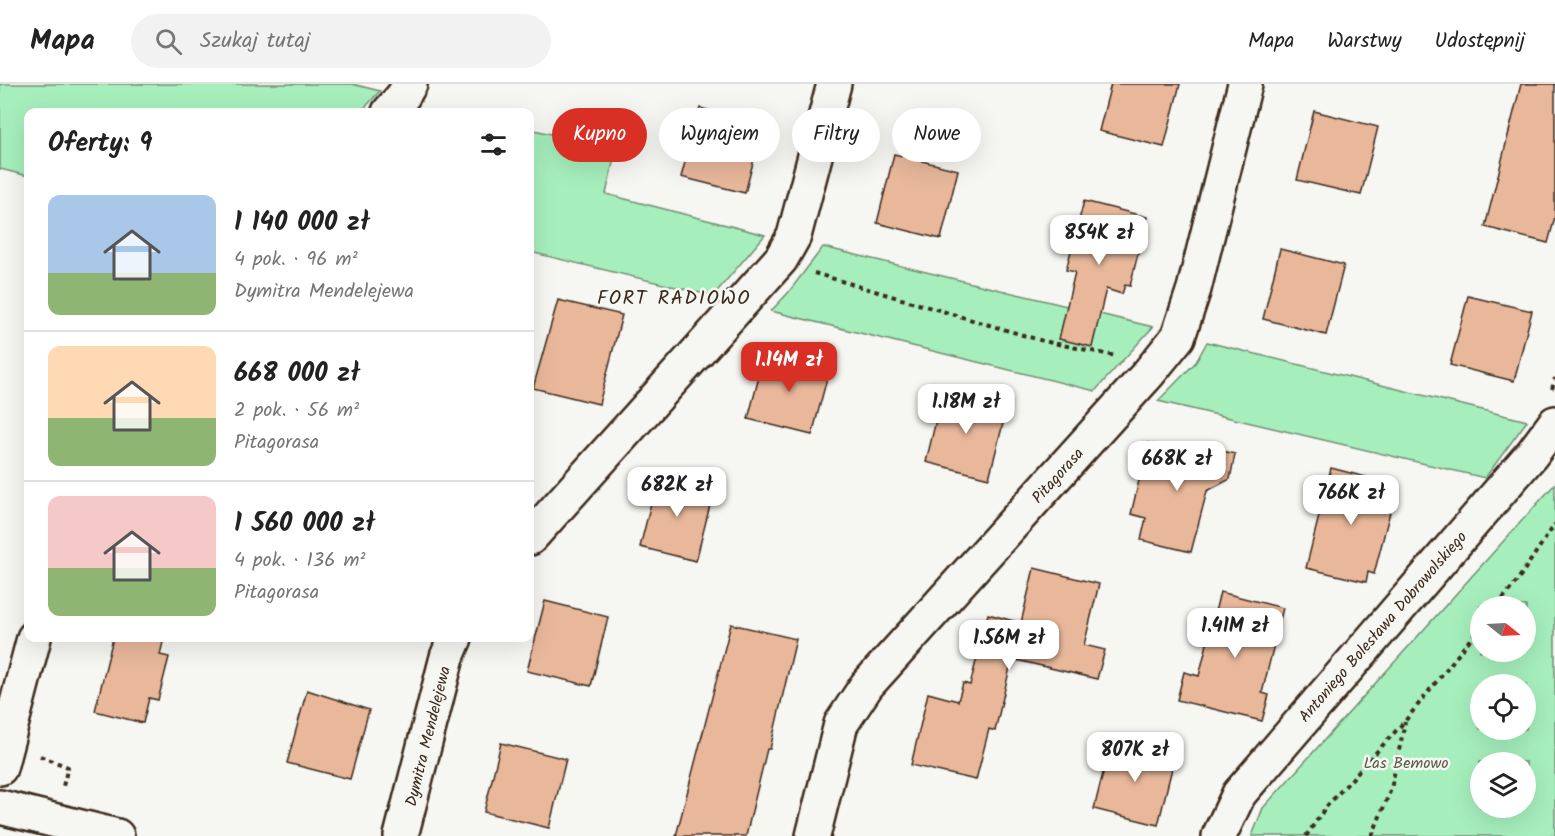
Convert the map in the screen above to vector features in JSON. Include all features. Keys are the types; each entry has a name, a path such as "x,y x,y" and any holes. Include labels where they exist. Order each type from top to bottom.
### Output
{"street":[{"path":"392,108 410,84"},
{"path":"534,534 781,260 794,236 834,84"},
{"name":"Pitagorasa","path":"813,836 841,724 867,685 1178,337 1194,289 1245,84"},
{"name":"Antoniego Bolesława Dobrowolskiego","path":"1219,836 1239,794 1532,454 1555,423"},
{"path":"0,768 33,642"},
{"name":"Dymitra Mendelejewa","path":"401,836 447,657 453,642"},
{"path":"0,807 117,836"}],"path":[{"path":"807,271 1043,341 1156,364"},
{"path":"1505,596 1555,524"},
{"path":"1306,836 1326,807 1405,721 1470,640"},
{"path":"1372,836 1390,789 1405,721"}],"green space":[{"path":"0,84 352,84 380,91 365,108 24,108 24,175 0,169"},
{"path":"534,130 552,134 552,162 613,162 606,194 765,235 713,296 534,253"},
{"path":"823,247 1153,327 1095,391 771,311 788,293"},
{"path":"1207,342 1527,421 1485,478 1158,401 1196,362"},
{"name":"Las Bemowo","path":"1555,484 1555,836 1252,836 1263,808"}],"building":[{"path":"1111,84 1180,84 1164,147 1099,131"},
{"path":"1521,84 1555,84 1555,217 1548,243 1485,227"},
{"path":"1314,111 1378,127 1361,195 1297,180"},
{"path":"685,162 753,162 745,193 681,177"},
{"path":"892,162 926,162 958,170 941,239 877,223"},
{"path":"1084,201 1147,217 1130,286 1125,285 1122,294 1106,289 1092,347 1059,339 1075,272 1066,270"},
{"path":"1280,249 1344,265 1326,335 1263,319"},
{"path":"1468,296 1532,311 1514,381 1450,365"},
{"path":"558,300 622,315 599,404 534,388"},
{"path":"766,350 830,367 812,435 748,419"},
{"path":"943,391 1007,408 989,478 926,462"},
{"path":"1148,443 1198,454 1200,446 1235,454 1230,479 1207,491 1191,552 1141,540 1146,518 1131,514"},
{"path":"1331,468 1397,485 1374,574 1368,572 1366,582 1306,568"},
{"path":"658,475 714,489 696,561 640,547"},
{"path":"1034,568 1099,584 1084,645 1105,650 1097,679 1012,659 995,731 989,729 976,780 911,765 928,693 958,701 963,683 970,685 988,614 1021,623"},
{"path":"1220,592 1283,608 1262,693 1269,695 1262,721 1177,700 1184,672 1199,676"},
{"path":"545,601 608,617 591,686 527,671"},
{"path":"731,624 796,639 770,749 767,749 746,836 676,836"},
{"path":"112,642 163,642 160,655 169,657 158,700 149,698 143,723 95,711"},
{"path":"307,690 369,710 350,779 287,763"},
{"path":"1111,741 1175,756 1158,825 1094,809"},
{"path":"501,743 566,759 549,828 484,812"}],"district":[{"name":"FORT RADIOWO","path":"674,297"}]}
